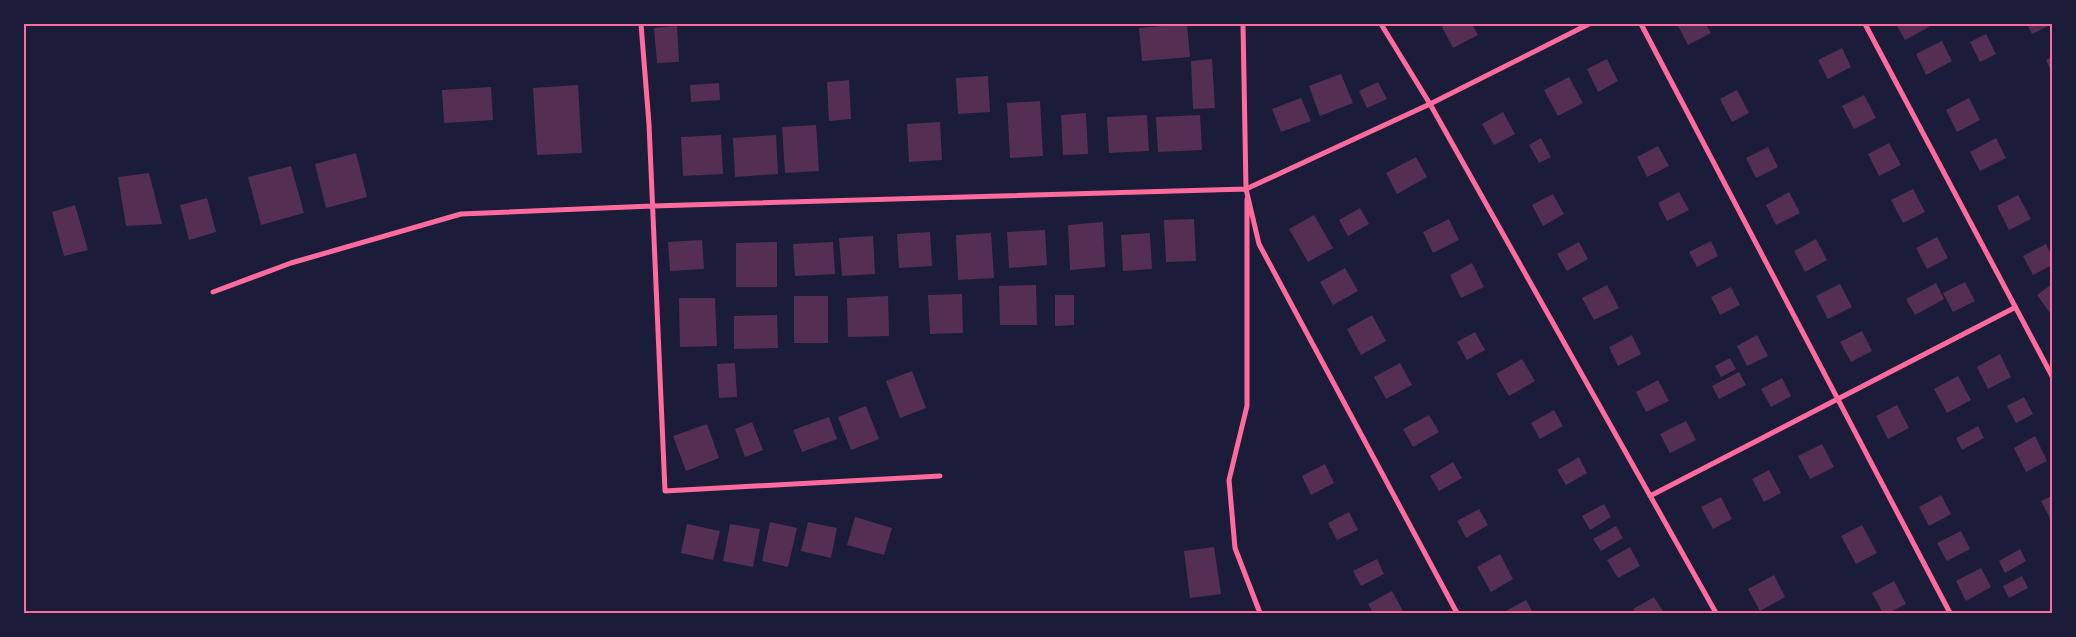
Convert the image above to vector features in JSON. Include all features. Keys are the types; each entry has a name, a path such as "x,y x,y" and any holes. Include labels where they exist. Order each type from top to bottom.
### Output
{"street":[{"path":"641,24 649,124 665,491 940,476"},
{"path":"1243,24 1247,406 1229,480 1235,548 1260,613"},
{"path":"1380,24 1430,104 1716,613"},
{"path":"213,292 291,263 461,214 652,206 1246,189 1430,104 1589,24"},
{"path":"1641,24 1950,613"},
{"path":"1865,24 2014,308 2052,376"},
{"path":"1246,189 1259,244 1457,613"},
{"path":"1650,496 2014,308"}],"building":[{"path":"1187,24 1190,57 1142,61 1139,28"},
{"path":"1448,24 1472,24 1478,35 1453,48 1442,27"},
{"path":"1681,24 1706,24 1711,33 1688,45 1678,26"},
{"path":"1896,24 1927,24 1929,27 1905,40"},
{"path":"2027,24 2052,24 2032,34"},
{"path":"677,26 679,62 657,63 654,28"},
{"path":"1986,34 1996,54 1980,62 1970,42"},
{"path":"1942,41 1952,61 1926,75 1916,54"},
{"path":"1842,48 1851,67 1828,79 1818,60"},
{"path":"2052,57 2052,73 2046,60"},
{"path":"1212,59 1215,108 1193,109 1191,61"},
{"path":"1607,59 1618,81 1598,92 1587,69"},
{"path":"1341,74 1353,103 1320,116 1309,86"},
{"path":"988,76 990,112 958,114 956,78"},
{"path":"1569,77 1583,103 1558,116 1544,90"},
{"path":"849,80 851,119 829,121 827,82"},
{"path":"1378,82 1387,99 1367,108 1359,91"},
{"path":"719,83 720,100 691,102 690,85"},
{"path":"578,85 582,153 537,155 533,88"},
{"path":"491,87 493,120 444,123 442,90"},
{"path":"1737,90 1749,113 1732,122 1720,99"},
{"path":"1864,95 1876,118 1854,129 1842,106"},
{"path":"1301,98 1311,121 1281,132 1272,109"},
{"path":"1969,98 1980,120 1957,132 1946,110"},
{"path":"1040,101 1043,156 1010,158 1007,103"},
{"path":"1503,112 1515,134 1494,145 1482,124"},
{"path":"1086,113 1088,154 1063,155 1061,115"},
{"path":"1147,115 1149,151 1109,153 1107,117"},
{"path":"1200,115 1202,150 1158,152 1156,117"},
{"path":"940,122 942,160 909,162 907,124"},
{"path":"816,125 819,171 785,173 782,127"},
{"path":"721,135 723,174 683,176 681,137"},
{"path":"776,135 778,174 735,177 733,138"},
{"path":"1541,138 1551,157 1539,163 1529,145"},
{"path":"1996,138 2006,158 1980,171 1970,152"},
{"path":"1889,143 1901,165 1879,176 1868,154"},
{"path":"1658,146 1669,166 1647,177 1637,157"},
{"path":"1768,147 1778,167 1756,178 1746,158"},
{"path":"356,153 367,197 326,208 315,164"},
{"path":"1416,157 1427,177 1397,194 1386,173"},
{"path":"291,166 304,213 261,225 248,177"},
{"path":"149,173 162,224 126,226 118,177"},
{"path":"1913,189 1925,212 1903,223 1891,200"},
{"path":"1679,192 1689,210 1667,221 1658,203"},
{"path":"1789,192 1800,213 1776,225 1766,205"},
{"path":"1553,194 1564,214 1543,226 1532,205"},
{"path":"2018,195 2031,219 2009,230 1997,206"},
{"path":"207,198 216,232 189,240 180,205"},
{"path":"75,205 88,250 64,256 52,212"},
{"path":"1360,208 1369,224 1348,236 1339,220"},
{"path":"1314,215 1333,248 1308,262 1289,229"},
{"path":"1194,219 1196,261 1166,262 1164,220"},
{"path":"1449,219 1459,240 1433,253 1423,232"},
{"path":"1103,222 1105,267 1070,270 1068,225"},
{"path":"1045,230 1047,265 1009,268 1007,232"},
{"path":"930,232 932,266 899,268 897,234"},
{"path":"991,233 994,278 958,280 956,235"},
{"path":"1150,233 1152,269 1123,271 1121,235"},
{"path":"873,236 875,274 842,276 839,238"},
{"path":"1937,237 1948,258 1927,269 1916,248"},
{"path":"1816,239 1827,260 1805,272 1794,251"},
{"path":"702,240 704,269 670,271 668,242"},
{"path":"1711,241 1718,256 1697,267 1689,252"},
{"path":"777,242 777,287 736,287 736,243"},
{"path":"833,242 835,274 795,276 793,244"},
{"path":"1579,242 1588,259 1567,271 1557,254"},
{"path":"2046,244 2052,256 2052,265 2033,275 2023,256"},
{"path":"1472,263 1484,287 1461,298 1450,275"},
{"path":"1345,268 1358,291 1333,305 1320,282"},
{"path":"1965,282 1975,301 1953,312 1943,293"},
{"path":"1936,283 1944,299 1915,315 1906,299"},
{"path":"1840,284 1852,307 1828,319 1816,296"},
{"path":"2052,284 2052,311 2050,313 2037,295"},
{"path":"1036,285 1037,325 1000,325 999,286"},
{"path":"1607,285 1619,308 1594,320 1582,298"},
{"path":"1731,287 1740,305 1720,315 1711,297"},
{"path":"962,294 963,333 930,334 928,295"},
{"path":"1055,295 1074,295 1074,325 1055,326"},
{"path":"794,296 828,296 828,343 794,343"},
{"path":"888,296 889,336 848,337 847,298"},
{"path":"679,298 715,298 717,346 680,347"},
{"path":"777,315 778,348 734,349 734,316"},
{"path":"1372,315 1386,341 1361,355 1347,329"},
{"path":"1862,331 1872,351 1851,362 1840,342"},
{"path":"1475,332 1485,350 1467,360 1457,342"},
{"path":"1632,335 1641,354 1618,366 1609,347"},
{"path":"1757,335 1768,356 1747,366 1737,346"},
{"path":"2000,354 2011,377 1988,389 1977,367"},
{"path":"1730,358 1736,369 1721,377 1715,366"},
{"path":"1522,359 1535,381 1509,396 1496,374"},
{"path":"735,363 737,397 719,398 717,364"},
{"path":"1400,363 1412,385 1386,399 1374,377"},
{"path":"912,371 926,408 900,418 886,381"},
{"path":"1739,372 1746,385 1719,399 1712,386"},
{"path":"1958,376 1971,400 1947,413 1934,389"},
{"path":"1782,378 1791,396 1771,407 1761,389"},
{"path":"1658,380 1669,401 1646,412 1636,392"},
{"path":"2024,397 2033,414 2016,423 2007,406"},
{"path":"1897,405 1909,428 1888,439 1876,416"},
{"path":"866,406 879,439 851,450 838,417"},
{"path":"1554,410 1563,426 1540,439 1531,423"},
{"path":"1429,415 1439,432 1413,447 1403,429"},
{"path":"829,417 837,439 802,452 793,430"},
{"path":"1686,421 1696,440 1670,453 1660,434"},
{"path":"752,422 763,450 745,457 735,429"},
{"path":"707,424 719,458 686,471 673,436"},
{"path":"1978,426 1984,438 1962,450 1956,438"},
{"path":"2035,436 2047,461 2026,472 2014,448"},
{"path":"1822,444 1834,467 1810,479 1798,456"},
{"path":"1579,457 1587,473 1566,485 1557,470"},
{"path":"1453,462 1462,478 1439,491 1430,476"},
{"path":"1325,464 1334,483 1311,495 1302,476"},
{"path":"1769,470 1781,493 1764,502 1752,479"},
{"path":"1941,495 1951,514 1929,526 1919,507"},
{"path":"2052,496 2052,522 2041,501"},
{"path":"1721,497 1732,519 1713,529 1701,507"},
{"path":"1604,504 1611,517 1590,530 1582,516"},
{"path":"1479,509 1488,525 1466,538 1457,521"},
{"path":"1349,512 1358,530 1337,540 1328,523"},
{"path":"855,517 892,528 884,555 847,545"},
{"path":"770,522 797,528 788,567 762,561"},
{"path":"808,522 837,528 831,558 801,551"},
{"path":"687,524 720,531 713,560 681,553"},
{"path":"730,524 760,529 753,567 723,561"},
{"path":"1862,525 1877,553 1856,564 1841,536"},
{"path":"1616,526 1623,538 1601,551 1593,539"},
{"path":"1961,531 1970,549 1947,561 1937,543"},
{"path":"1214,547 1221,594 1190,598 1184,551"},
{"path":"1630,547 1640,566 1618,578 1607,560"},
{"path":"2020,549 2026,561 2005,573 1999,561"},
{"path":"1500,554 1513,579 1491,592 1477,567"},
{"path":"1377,559 1384,574 1361,586 1353,571"},
{"path":"1981,568 1991,587 1966,601 1956,581"},
{"path":"1774,575 1785,597 1760,611 1748,589"},
{"path":"2022,576 2028,588 2009,598 2003,586"},
{"path":"1894,581 1906,604 1888,613 1883,613 1872,593"},
{"path":"1392,591 1404,613 1373,613 1368,604"},
{"path":"1654,597 1664,613 1636,613 1633,609"},
{"path":"1526,600 1533,613 1502,613"}]}
